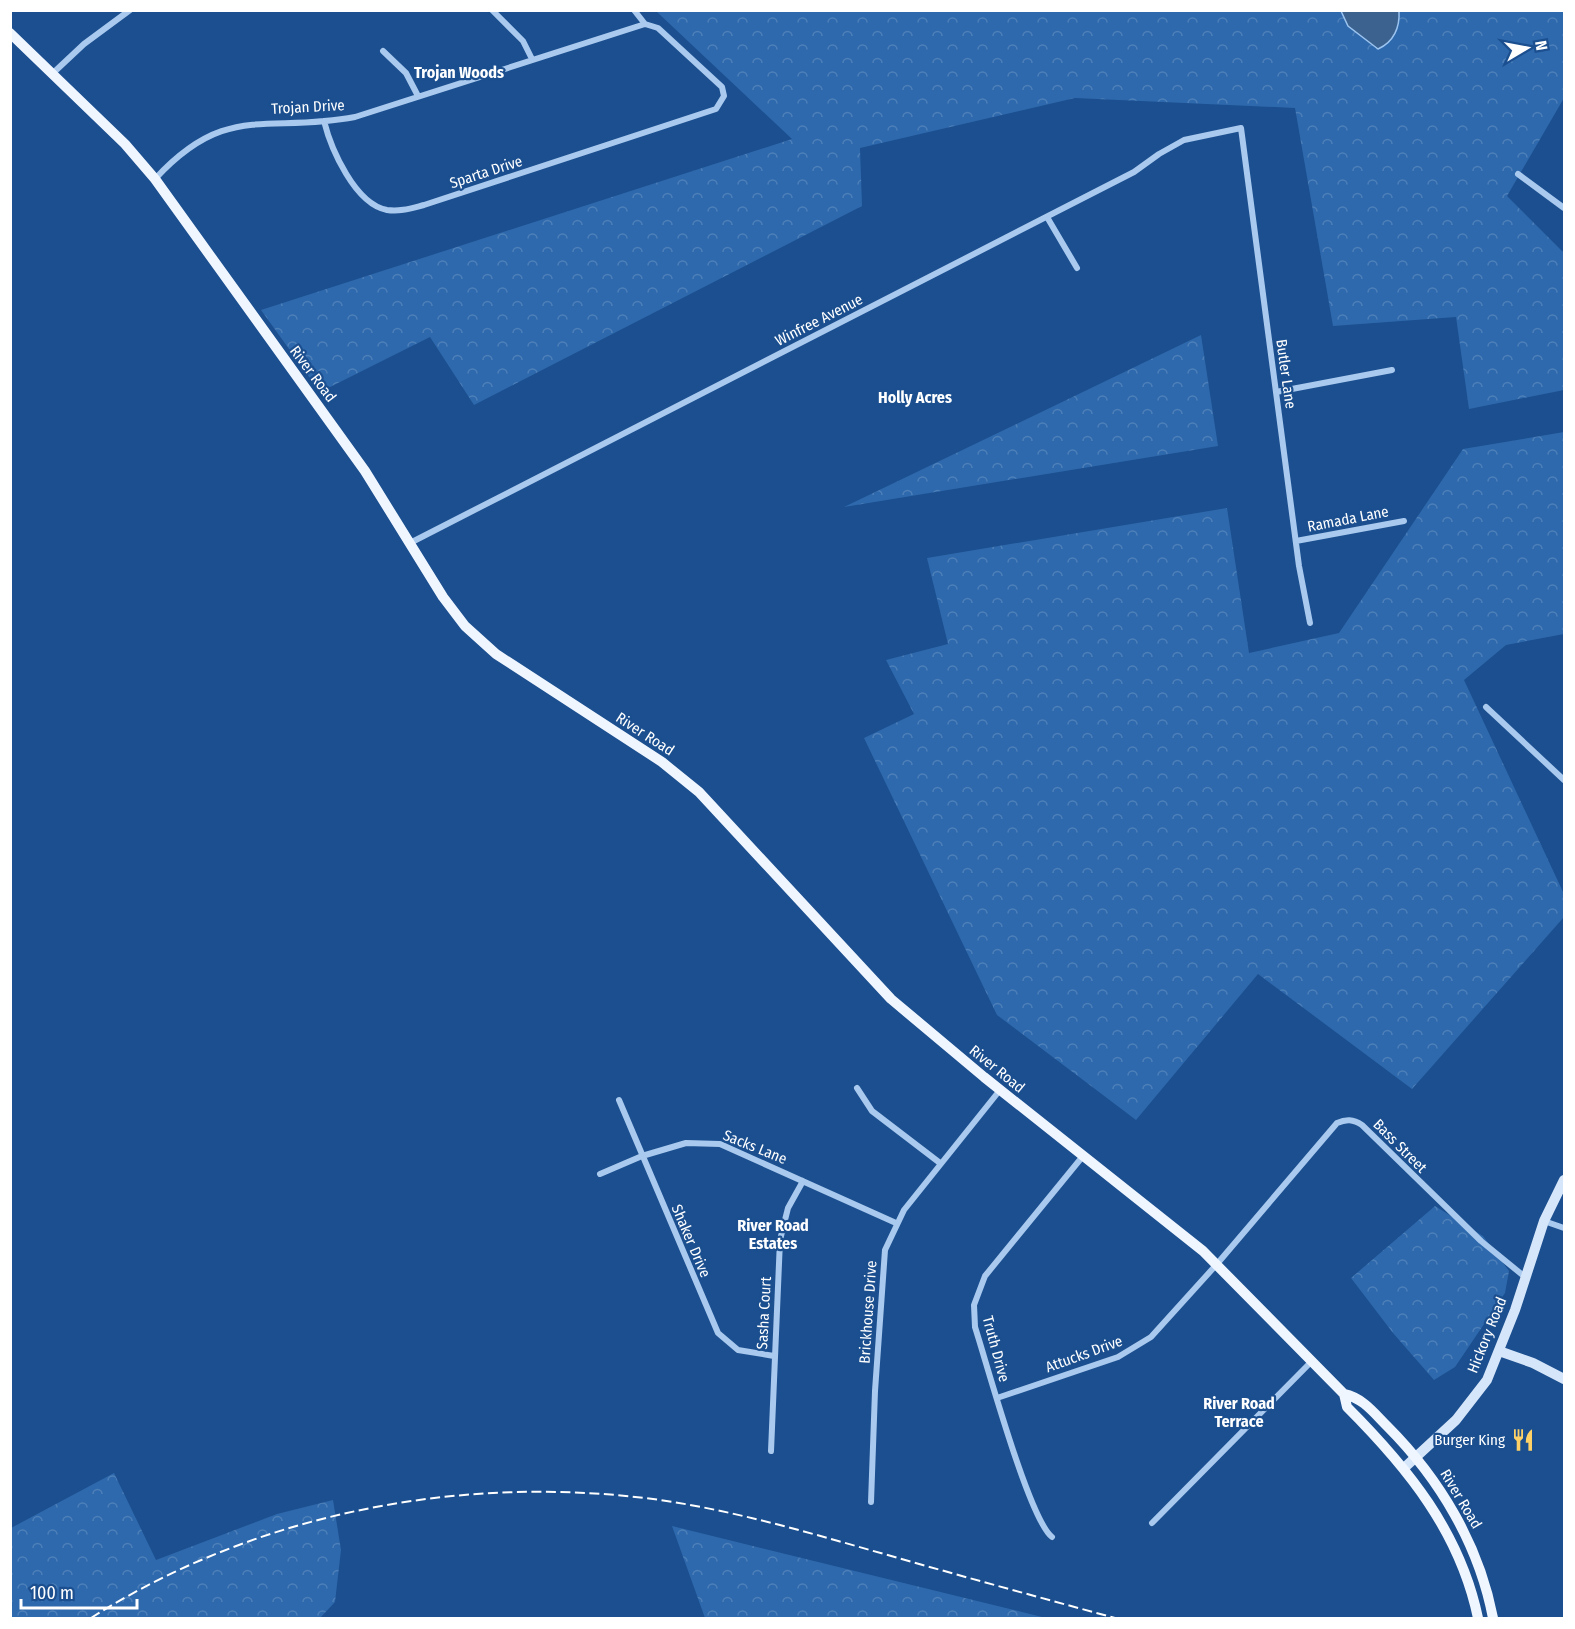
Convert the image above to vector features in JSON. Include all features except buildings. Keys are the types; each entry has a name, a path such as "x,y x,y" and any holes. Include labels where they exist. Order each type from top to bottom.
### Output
{"main road":[{"name":"River Road","path":"10,33 125,144 155,179 365,471 452,611 480,641 530,678 662,762 699,792 869,977 915,1021 1217,1264 1344,1394 1347,1407 1404,1468 1440,1519 1458,1555 1478,1618"},
{"path":"1525,1277 1544,1221 1564,1180"},
{"name":"Hickory Road","path":"1404,1468 1472,1402 1486,1380 1499,1351 1525,1277"},
{"path":"1499,1351 1533,1363 1564,1379"},
{"name":"River Road","path":"1344,1394 1357,1397 1417,1457 1443,1495 1466,1535 1482,1574 1493,1618"}],"street":[{"path":"52,74 84,44 130,10"},
{"path":"492,10 523,41 532,59"},
{"path":"634,10 645,24"},
{"name":"Trojan Drive","path":"155,179 192,147 232,127 262,122 324,121 355,117 645,24"},
{"name":"Sparta Drive","path":"324,121 334,153 364,196 379,208 396,211 424,205 699,116 720,105 724,96 722,87 658,28 645,24"},
{"path":"383,51 406,73 418,96"},
{"name":"Winfree Avenue","path":"410,543 1134,172 1184,140 1241,128"},
{"name":"Butler Lane","path":"1241,128 1296,541 1310,623"},
{"path":"1518,174 1562,207 1564,198"},
{"path":"1047,217 1077,268"},
{"path":"1276,392 1392,370"},
{"name":"Ramada Lane","path":"1296,541 1404,521"},
{"path":"1486,707 1564,780"},
{"path":"857,1088 872,1111 940,1163"},
{"name":"Brickhouse Drive","path":"871,1502 883,1264 896,1223 940,1163 999,1090"},
{"name":"Shaker Drive","path":"619,1100 718,1333 738,1350 774,1356"},
{"name":"Bass Street","path":"1217,1264 1330,1130 1337,1123 1348,1119 1362,1125 1481,1240 1525,1277"},
{"name":"Sacks Lane","path":"600,1174 642,1156 686,1143 720,1144 896,1223"},
{"name":"Truth Drive","path":"1052,1537 1041,1526 997,1398 975,1327 976,1294 985,1276 1005,1250 1083,1156"},
{"name":"Sasha Court","path":"771,1451 780,1240 788,1208 803,1181"},
{"path":"1544,1221 1564,1228"},
{"name":"Attucks Drive","path":"997,1398 1118,1357 1139,1346 1160,1329 1217,1264"},
{"path":"1152,1523 1313,1361"}],"green space":[{"path":"656,11 1564,11 1564,98 1507,196 1564,253 1564,390 1469,409 1456,317 1333,326 1295,108 1075,98 860,148 862,206 474,405 430,337 320,392 261,310 792,139"},
{"path":"1201,335 1218,446 844,507"},
{"path":"1564,432 1564,634 1506,645 1464,680 1564,894 1564,917 1412,1089 1258,974 1136,1120 997,1015 864,738 914,714 886,660 948,644 927,558 1227,508 1249,653 1339,633 1463,449"},
{"path":"1435,1206 1483,1236 1509,1271 1505,1293 1455,1367 1434,1380 1393,1333 1351,1278"},
{"path":"114,1473 156,1560 277,1514 333,1500 341,1550 335,1602 320,1618 11,1618 11,1528"},
{"path":"672,1526 1046,1618 705,1618"}],"shaded area":[{"path":"1341,11 1399,11 1397,28 1392,38 1378,49 1348,26"}],"railway":[{"path":"91,1618 155,1581 223,1551 293,1527 365,1509 438,1498 512,1492 586,1493 660,1500 717,1510 1115,1618"}],"place":[{"name":"Burger King","path":"1523,1440"}],"district":[{"name":"Trojan Woods","path":"459,72"},
{"name":"Holly Acres","path":"915,397"},
{"name":"River Road Estates","path":"773,1234"},
{"name":"River Road Terrace","path":"1239,1412"}]}
